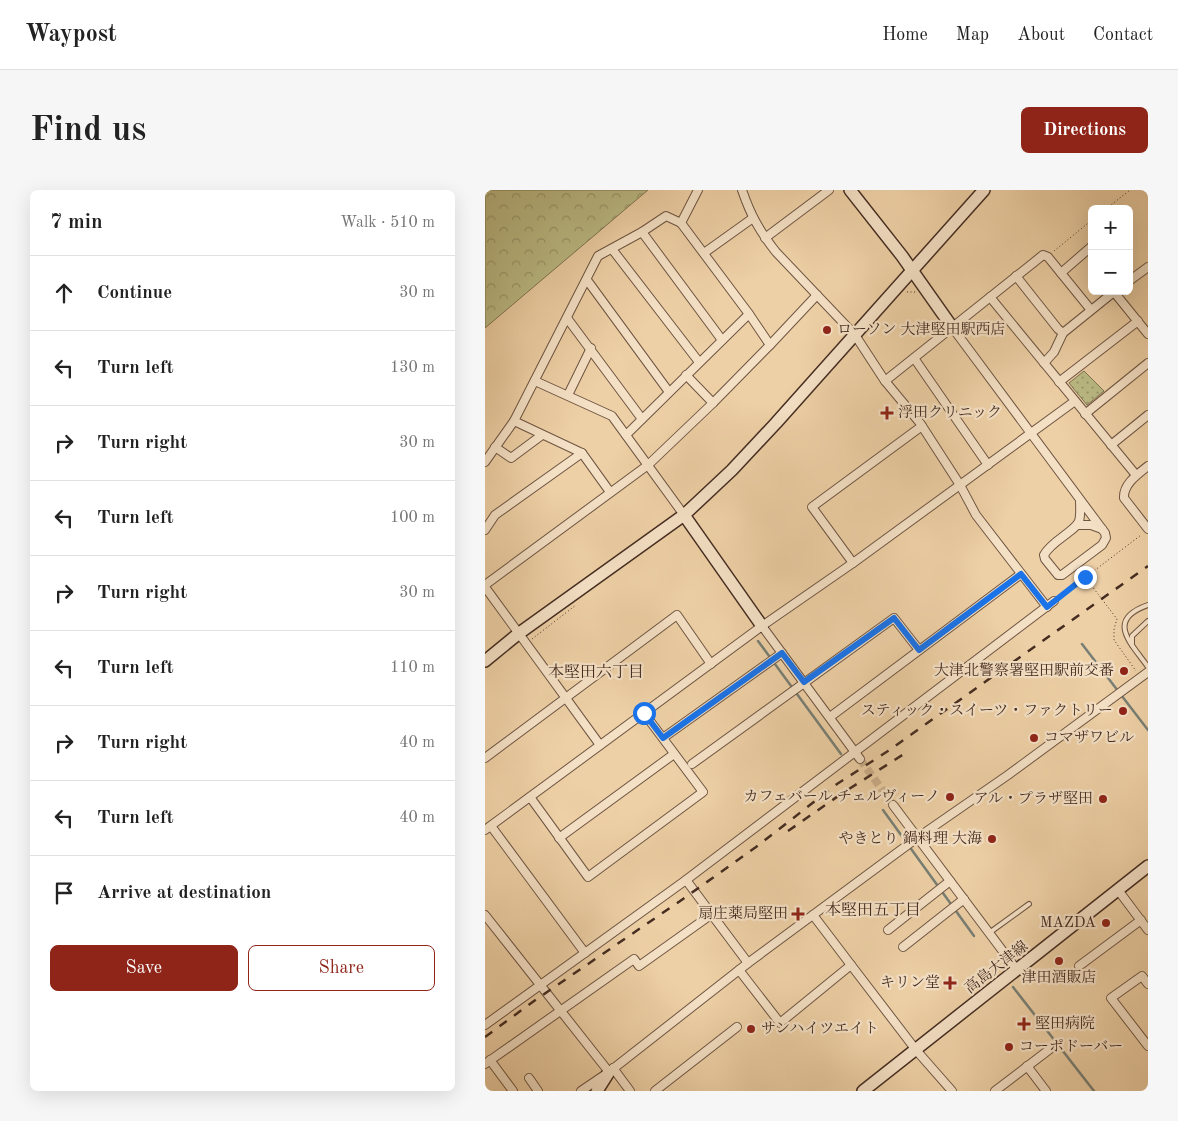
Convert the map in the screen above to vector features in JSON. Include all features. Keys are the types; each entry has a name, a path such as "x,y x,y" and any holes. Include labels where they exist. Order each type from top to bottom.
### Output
{"street":[{"path":"681,223 698,190"},
{"path":"742,190 753,218 765,238 855,335 885,380 922,426 976,515 1047,607"},
{"path":"765,238 829,190"},
{"path":"850,190 1105,533 1106,538 1102,545 1062,575 1058,575 1044,555 1052,544 1077,525 1080,519 1080,500"},
{"path":"485,661 518,634 684,515 732,470 984,190"},
{"path":"485,462 514,421 599,256 666,216 681,223 770,345"},
{"path":"704,253 753,218"},
{"path":"642,232 722,340"},
{"path":"612,248 699,362"},
{"path":"1061,273 1088,249"},
{"path":"885,380 1043,255 1048,257 1091,310"},
{"path":"1133,278 1148,266"},
{"path":"1016,276 1063,333"},
{"path":"587,280 669,392"},
{"path":"600,745 485,586 609,492 648,465 713,403 817,295"},
{"path":"1044,363 1053,352 1063,333 1111,295"},
{"path":"1117,295 1148,334"},
{"path":"990,297 1136,476"},
{"path":"626,435 749,314"},
{"path":"567,318 642,419"},
{"path":"1059,382 1138,321"},
{"path":"568,395 591,348"},
{"path":"913,358 988,465"},
{"path":"1085,414 1148,363"},
{"path":"685,375 713,403"},
{"path":"535,381 612,416 857,755"},
{"path":"585,953 488,828 762,626 853,563 1075,401"},
{"path":"1111,445 1148,415"},
{"path":"514,421 581,453 609,492"},
{"path":"853,563 812,507 922,426"},
{"path":"495,447 511,458 542,435"},
{"path":"485,530 495,515 581,453"},
{"path":"1147,531 1124,498 1123,493 1136,476 1148,466"},
{"path":"1077,525 1091,525 1102,529"},
{"path":"830,717 1021,574"},
{"path":"485,1025 857,755 1054,601"},
{"path":"485,758 677,615 711,664"},
{"path":"692,764 894,618 919,650"},
{"path":"663,738 782,653"},
{"path":"581,1091 611,1070 748,963 917,838 1008,775 1148,672"},
{"path":"530,797 588,877 703,792 644,713"},
{"path":"559,838 674,754"},
{"path":"893,805 1017,970"},
{"name":"高島大津線","path":"863,1091 1148,866"},
{"path":"686,880 748,963"},
{"path":"889,930 950,881"},
{"path":"1117,890 1148,930"},
{"path":"903,947 964,899"},
{"path":"513,1091 488,1062 634,959 639,966 712,914"},
{"path":"485,915 561,1010 630,1091"},
{"path":"813,915 916,1050 952,1091"},
{"path":"1079,966 1141,920"},
{"path":"739,970 780,1023 851,964"},
{"path":"1148,984 1142,976 1111,998 1148,1046"},
{"path":"655,1091 737,1027"},
{"path":"999,1090 1050,1048"},
{"path":"1027,1066 1046,1091"},
{"path":"597,1091 611,1070"},
{"path":"529,1078 538,1091"}],"lane":[{"path":"1148,605 1133,612 1126,619 1124,626 1125,636 1148,667"},
{"path":"1132,645 1132,636 1148,622"},
{"path":"989,933 1029,904"}],"path":[{"path":"1111,205 1130,190"},
{"path":"1048,257 1088,223"},
{"path":"1054,601 1147,531"},
{"path":"1085,577 1117,619 1114,629 1114,640 1140,678"}],"green space":[{"path":"485,190 648,190 485,328"},
{"path":"1084,371 1104,391 1087,405 1069,383"}],"waterway":[{"path":"758,641 841,754"},
{"path":"1082,644 1148,730"},
{"path":"883,810 974,936"},
{"path":"1013,987 1094,1091"}],"tunnel":[{"path":"860,759 893,805"}],"railway":[{"path":"485,1037 756,847 837,784 888,751 1148,566"},
{"path":"849,789 904,754"},
{"path":"788,831 844,792"}],"place":[{"name":"ローソン 大津堅田駅西店","path":"827,330"},
{"name":"浮田クリニック","path":"887,413"},
{"name":"大津北警察署堅田駅前交番","path":"1124,671"},
{"name":"スティック・スイーツ・ファクトリー","path":"1123,711"},
{"name":"コマザワビル","path":"1034,738"},
{"name":"カフェバール チェルヴィーノ","path":"950,797"},
{"name":"アル・プラザ堅田","path":"1103,799"},
{"name":"やきとり 鍋料理 大海","path":"992,839"},
{"name":"扇庄薬局堅田","path":"798,914"},
{"name":"MAZDA","path":"1106,923"},
{"name":"津田酒販店","path":"1059,961"},
{"name":"キリン堂","path":"950,983"},
{"name":"堅田病院","path":"1024,1024"},
{"name":"サンハイツエイト","path":"751,1029"},
{"name":"コーポドーバー","path":"1009,1047"}],"district":[{"name":"本堅田六丁目","path":"596,673"},
{"name":"本堅田五丁目","path":"873,911"}],"route":[{"path":"644,713 663,738 782,653 804,682 894,618 919,650 1021,574 1047,607 1085,577"}]}
